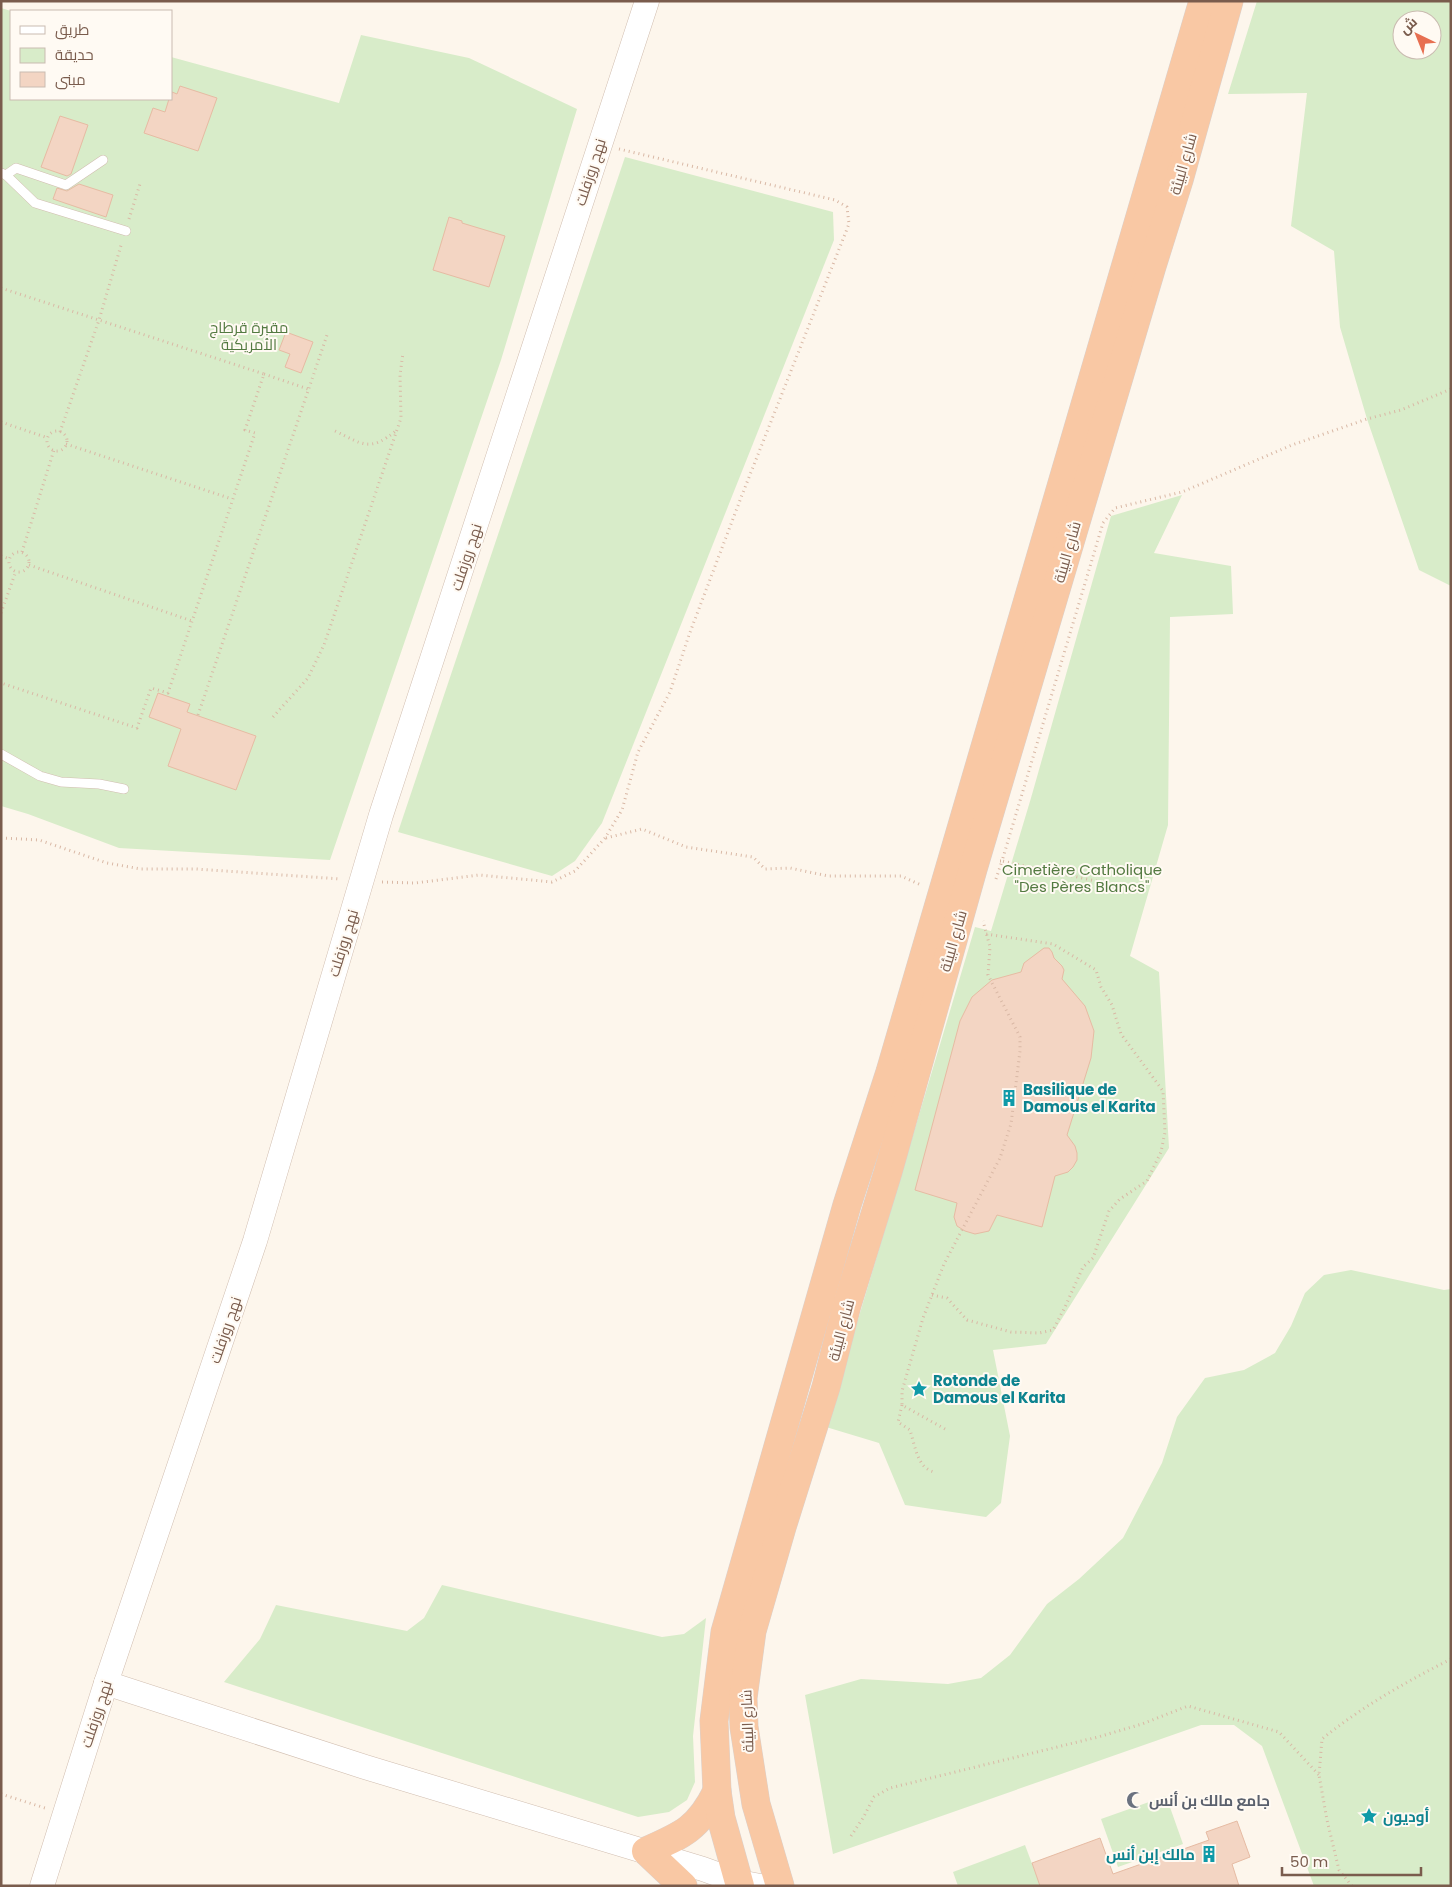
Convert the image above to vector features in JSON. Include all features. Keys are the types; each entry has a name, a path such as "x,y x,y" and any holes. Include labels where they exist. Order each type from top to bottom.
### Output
{"highway":[{"name":"شارع البيئة","path":"746,1884 721,1818 717,1791 714,1721 725,1632 848,1205 890,1072 1203,1"},
{"name":"شارع البيئة","path":"780,1886 756,1804 744,1727 744,1698 752,1631 782,1526 826,1388 847,1305 888,1172 973,869 1179,180 1229,1"},
{"path":"683,1886 646,1852 694,1826 704,1814 717,1791"}],"street":[{"name":"نهج روزفلت","path":"42,1886 106,1683 255,1241 381,815 646,1"},
{"path":"106,1683 365,1767 703,1868 746,1884"}],"lane":[{"path":"103,160 66,185 16,168 3,174 35,203 126,231"},
{"path":"1,754 40,776 61,782 99,784 124,789"}],"path":[{"path":"1,838 39,840 107,863 140,869 196,869 414,883 479,875 552,882 575,871 606,838 622,810 638,752 670,692 689,635 739,504 849,224 848,207 836,200 599,145"},
{"path":"60,432 99,320 140,184"},
{"path":"1,288 308,389"},
{"path":"198,715 327,335"},
{"path":"273,717 308,678 324,645 401,418 400,375 403,353"},
{"path":"1,683 137,728 151,688 168,693 255,433 245,430 264,374"},
{"path":"994,887 1104,523 1115,508 1182,492 1292,445 1367,419 1401,410 1451,389"},
{"path":"1,422 48,438"},
{"path":"335,431 365,445 384,440 397,430"},
{"path":"53,432 60,432 66,436 66,444 61,450 54,450 48,445 48,438 53,432"},
{"path":"66,444 232,499"},
{"path":"22,552 54,450"},
{"path":"22,552 28,557 29,565 24,570 16,571 10,566 10,558 15,553 22,552"},
{"path":"1,556 10,558"},
{"path":"29,565 192,621"},
{"path":"1,613 16,571"},
{"path":"606,838 642,829 686,847 753,857 765,869 790,868 828,876 901,876 941,894"},
{"path":"973,869 1002,861 1138,890"},
{"path":"935,1472 928,1471 920,1462 910,1430 898,1422 902,1404 902,1391 923,1318 944,1264 1000,1158 1010,1124 1020,1051 1020,1037 988,975 990,947 982,922 985,913"},
{"path":"932,1295 948,1298 967,1320 1011,1332 1039,1333 1053,1330 1066,1307 1083,1266 1093,1258 1109,1211 1120,1199 1147,1181 1161,1152 1165,1132 1162,1091 1121,1034 1112,1004 1101,987 1096,970 1053,944 986,934"},
{"path":"902,1404 945,1429"},
{"path":"1352,1886 1339,1870 1318,1775 1322,1739 1351,1715 1408,1681 1451,1659"},
{"path":"851,1836 874,1797 890,1788 1098,1737 1142,1724 1188,1706 1279,1732 1318,1775"},
{"path":"1,1794 64,1815"}],"green space":[{"path":"1257,1 1451,1 1451,586 1419,570 1367,419 1340,327 1334,251 1291,226 1307,93 1228,94"},
{"name":"مقبرة قرطاج الأمريكية","path":"1,8 10,11 10,100 172,100 172,57 339,103 361,35 469,58 577,109 501,360 330,860 119,848 28,814 1,806"},
{"path":"625,157 833,212 834,240 602,823 575,861 552,876 398,832"},
{"name":"Cimetière Catholique \"Des Pères Blancs\"","path":"1182,495 1154,553 1231,566 1233,614 1170,617 1168,825 1130,956 1159,972 1169,1148 1046,1344 993,1350 1010,1436 1001,1503 986,1517 905,1505 879,1443 826,1427 975,927 991,931 1111,516"},
{"path":"1351,1270 1444,1290 1451,1289 1451,1886 1314,1886 1262,1746 1234,1725 1201,1725 833,1854 805,1695 861,1679 948,1684 981,1678 1010,1655 1047,1604 1079,1579 1123,1538 1162,1463 1177,1417 1205,1378 1244,1370 1275,1353 1291,1326 1305,1293 1324,1275"},
{"path":"442,1585 662,1637 684,1634 706,1618 693,1736 695,1782 687,1800 669,1812 638,1817 224,1682 260,1639 276,1605 407,1631 424,1618"},
{"path":"1166,1796 1183,1844 1118,1867 1101,1819"},
{"path":"1025,1845 1040,1885 958,1886 953,1872"}],"building":[{"path":"180,86 217,98 198,151 144,133 153,108 165,112 169,100 172,100 172,92 177,94"},
{"path":"60,116 88,125 71,174 67,176 41,167"},
{"path":"79,184 113,195 106,217 53,199 57,188 67,191"},
{"path":"449,217 462,221 462,223 505,236 489,287 433,270"},
{"path":"286,332 313,342 301,373 285,367 290,354 279,350"},
{"path":"158,693 190,704 187,712 256,736 236,790 168,766 181,729 149,717"},
{"name":"Basilique de Damous el Karita","path":"1044,948 1049,948 1054,958 1062,966 1064,970 1062,979 1085,1006 1094,1031 1091,1058 1067,1135 1075,1146 1077,1160 1068,1172 1055,1176 1042,1227 997,1215 989,1231 975,1234 957,1226 954,1217 957,1203 915,1190 960,1021 972,997 992,980 1021,972 1024,963"},
{"name":"مالك إبن أنس","path":"1237,1821 1250,1857 1232,1864 1239,1886 1040,1886 1032,1863 1100,1838 1113,1874 1209,1840 1206,1832"}],"place":[{"name":"Basilique de Damous el Karita","path":"1009,1098"},
{"name":"Rotonde de Damous el Karita","path":"919,1389"},
{"name":"جامع مالك بن أنس","path":"1135,1800"},
{"name":"أوديون","path":"1369,1816"},
{"name":"مالك إبن أنس","path":"1209,1854"}]}
